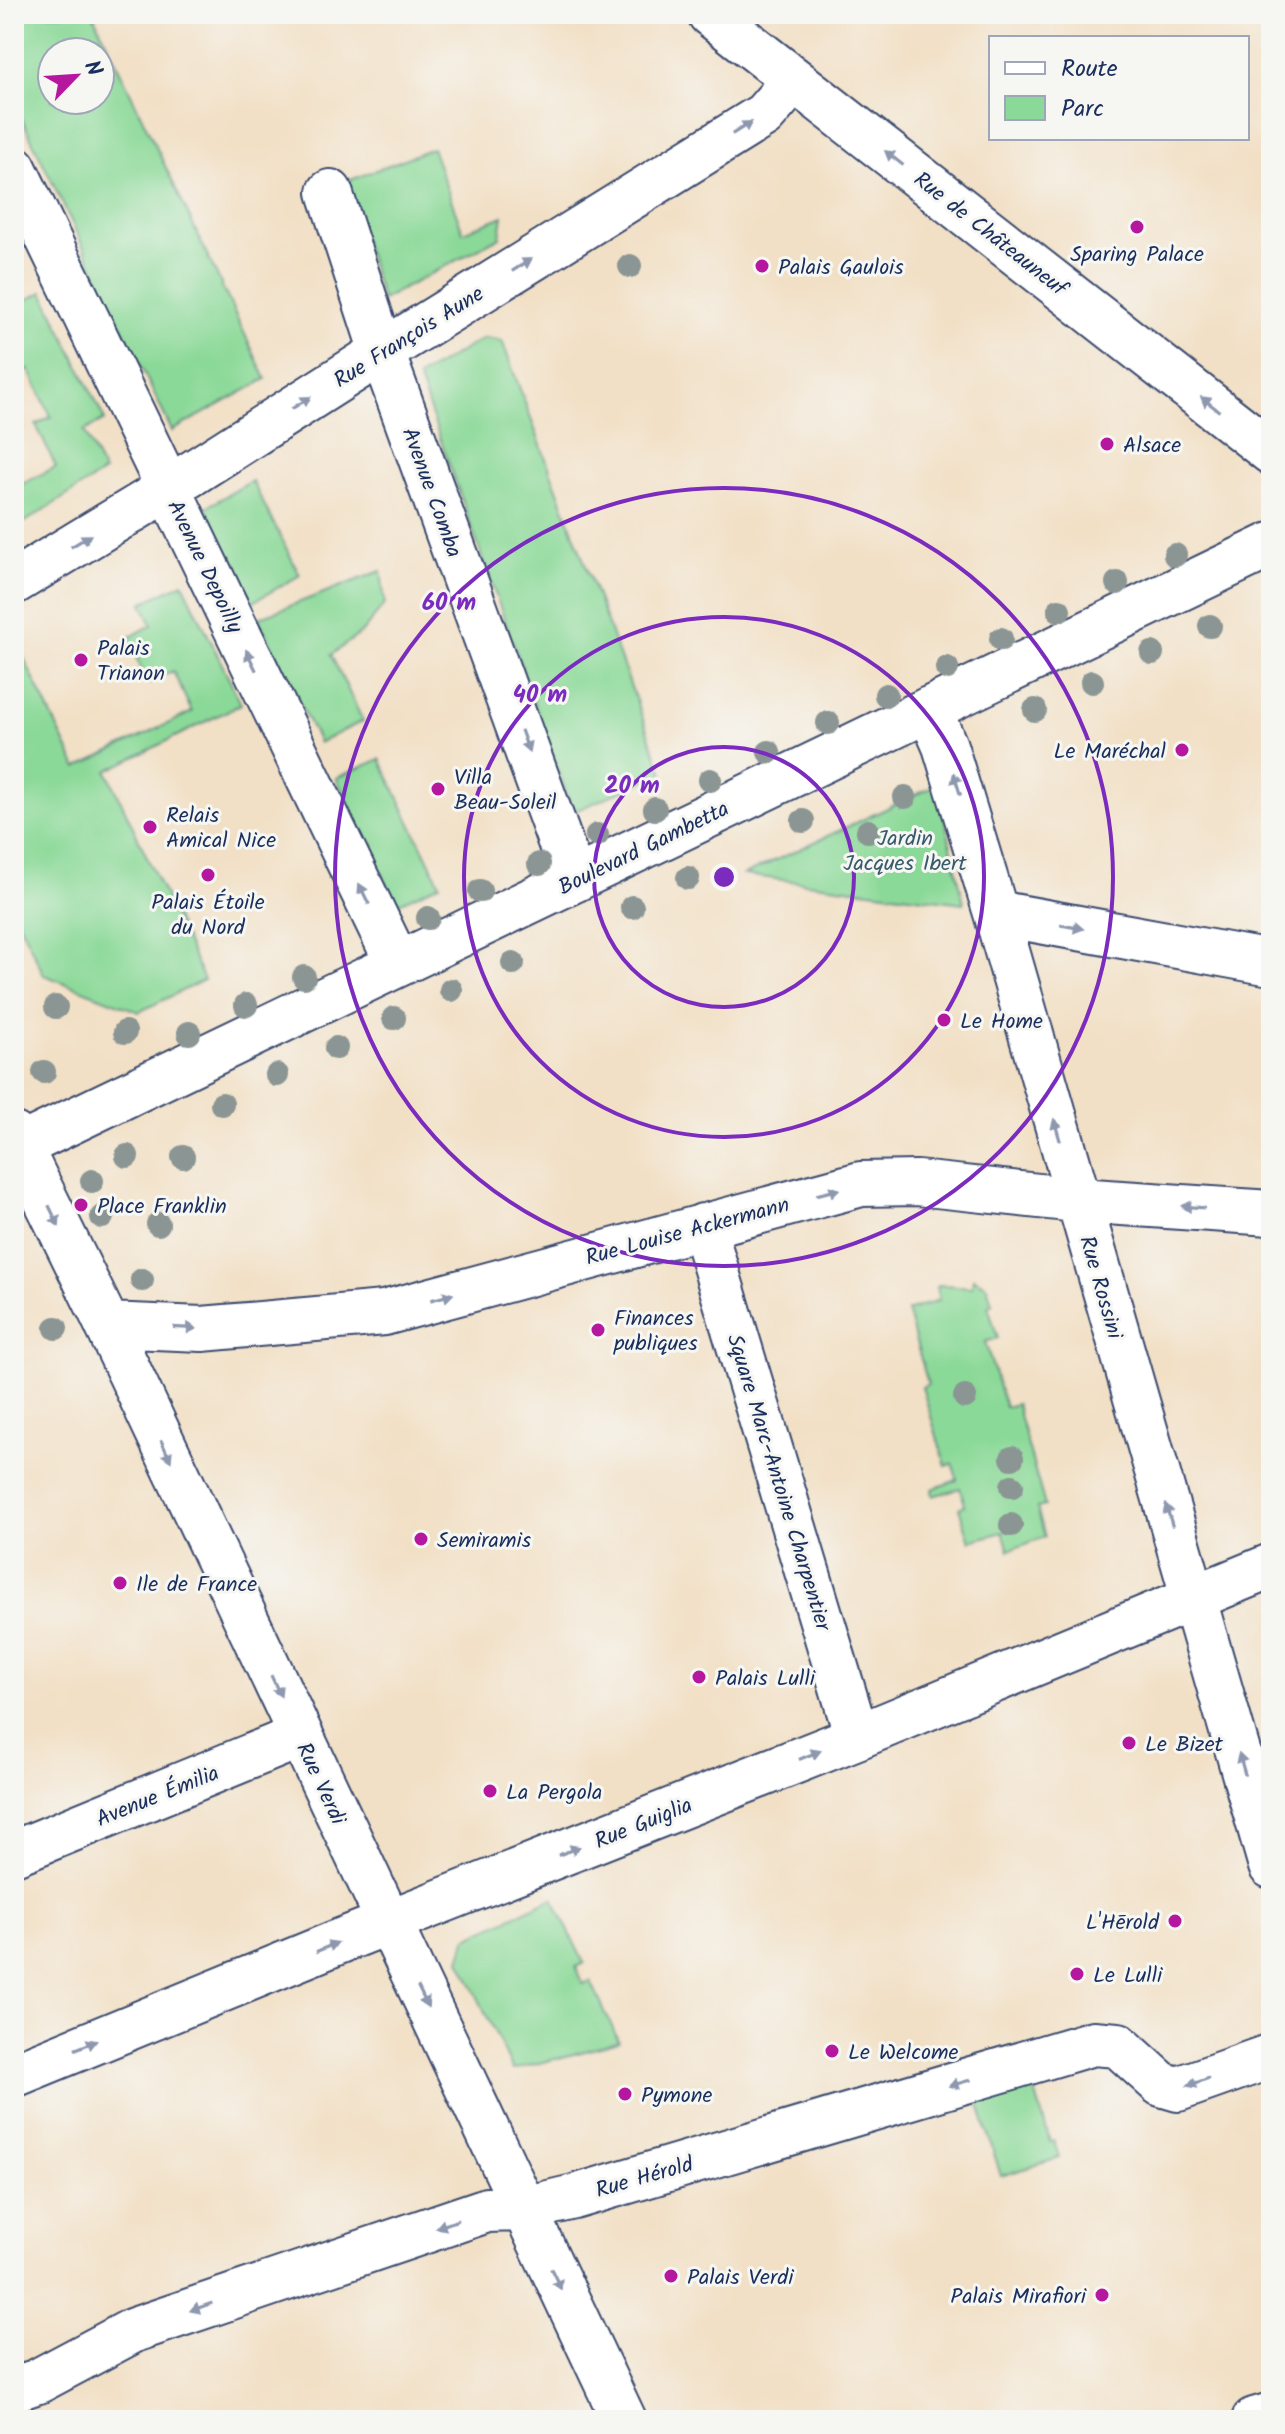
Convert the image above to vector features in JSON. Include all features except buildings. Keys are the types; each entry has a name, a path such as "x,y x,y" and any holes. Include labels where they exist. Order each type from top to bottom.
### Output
{"street":[{"name":"Rue de Châteauneuf","path":"710,14 1271,452"},
{"name":"Rue François Aune","path":"14,582 764,115 794,80"},
{"name":"Avenue Depoilly","path":"14,168 398,964"},
{"name":"Avenue Comba","path":"330,192 382,352 574,880"},
{"name":"Boulevard Gambetta","path":"16,1143 398,964 1271,545"},
{"name":"Rue Rossini","path":"929,709 945,746 996,913 1271,1866"},
{"path":"996,913 1271,963"},
{"name":"Rue Verdi","path":"16,1143 107,1325 624,2420"},
{"name":"Rue Louise Ackermann","path":"107,1325 202,1329 384,1313 861,1184 917,1183 1077,1200 1271,1213"},
{"name":"Square Marc-Antoine Charpentier","path":"703,1226 857,1737"},
{"name":"Rue Guiglia","path":"14,2075 857,1737 1271,1566"},
{"name":"Avenue Émilia","path":"14,1853 300,1736"},
{"name":"Rue Hérold","path":"14,2389 38,2381 134,2330 487,2210 523,2209 574,2197 1093,2043 1118,2045 1161,2084 1178,2089 1271,2056"},
{"path":"1254,2420 1271,2415"}],"green space":[{"path":"14,14 93,14 103,36 36,36 36,116 116,116 116,63 266,379 172,431 20,115 21,37"},
{"path":"432,148 463,232 503,216 500,237 382,300 345,182"},
{"path":"43,292 105,420 84,431 104,472 14,529 14,488 56,467 36,425 51,417 29,369 14,376 14,306"},
{"path":"484,338 502,341 663,773 573,812 418,377"},
{"path":"252,481 300,575 251,603 205,508"},
{"path":"381,571 385,604 361,633 331,655 363,721 319,743 258,618"},
{"path":"183,583 241,704 107,771 204,980 139,1012 44,975 14,912 14,638 77,768 192,712 173,671 147,683 128,638 152,625 142,603"},
{"path":"380,759 440,884 397,904 336,778"},
{"name":"Jardin Jacques Ibert","path":"937,785 964,903 744,875"},
{"path":"973,1278 987,1286 992,1304 988,1306 998,1338 985,1342 1005,1407 1016,1404 1045,1506 1037,1508 1045,1537 1009,1550 1003,1532 970,1541 959,1508 965,1505 960,1488 933,1496 932,1489 957,1480 953,1464 946,1466 922,1387 928,1384 907,1311 939,1300 936,1287 972,1287"},
{"path":"553,1898 584,1963 576,1967 583,1984 591,1981 619,2042 513,2070 460,1960 467,1938"},
{"path":"1032,2081 1050,2142 1054,2141 1059,2158 1001,2176 976,2095"}],"place":[{"name":"Sparing Palace","path":"1137,227"},
{"name":"Palais Gaulois","path":"762,266"},
{"name":"Alsace","path":"1107,444"},
{"name":"Palais Trianon","path":"81,660"},
{"name":"Le Maréchal","path":"1182,750"},
{"name":"Villa Beau-Soleil","path":"438,789"},
{"name":"Relais Amical Nice","path":"150,827"},
{"name":"Palais Étoile du Nord","path":"208,875"},
{"name":"Le Home","path":"944,1020"},
{"name":"Place Franklin","path":"81,1205"},
{"name":"Finances publiques","path":"598,1330"},
{"name":"Semiramis","path":"421,1539"},
{"name":"Ile de France","path":"120,1583"},
{"name":"Palais Lulli","path":"699,1677"},
{"name":"Le Bizet","path":"1129,1743"},
{"name":"La Pergola","path":"490,1791"},
{"name":"L'Hērold","path":"1175,1921"},
{"name":"Le Lulli","path":"1077,1974"},
{"name":"Le Welcome","path":"832,2051"},
{"name":"Pymone","path":"625,2094"},
{"name":"Palais Verdi","path":"671,2276"},
{"name":"Palais Mirafiori","path":"1102,2295"}]}
